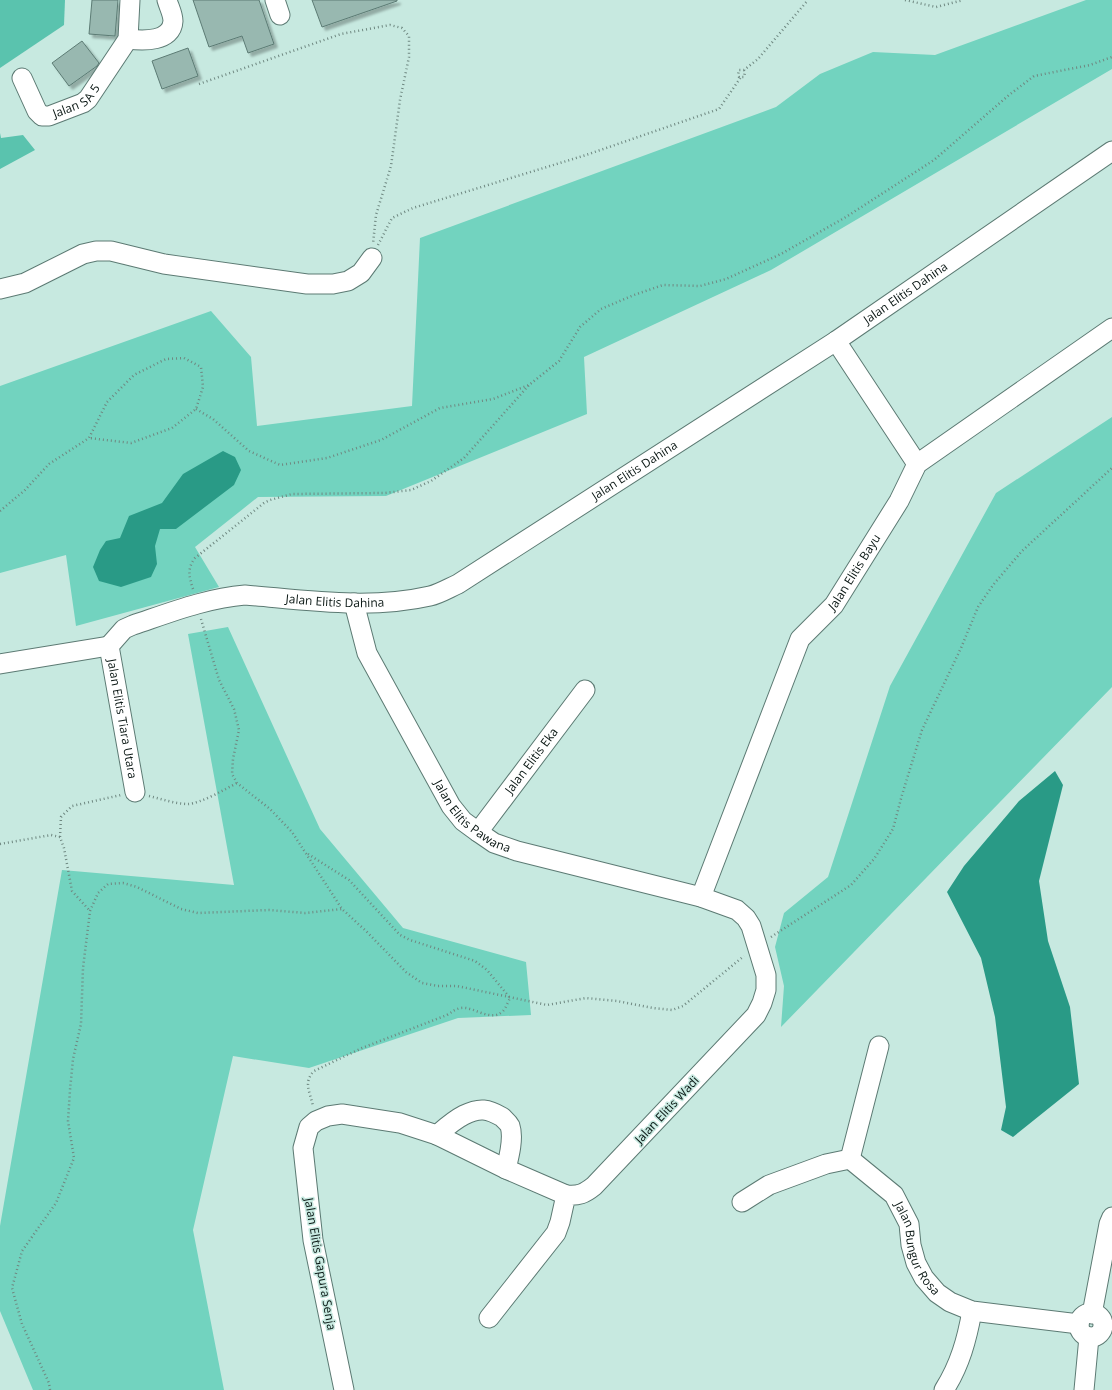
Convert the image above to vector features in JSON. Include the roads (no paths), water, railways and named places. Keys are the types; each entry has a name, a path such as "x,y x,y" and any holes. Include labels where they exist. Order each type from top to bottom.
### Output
{"street":[{"path":"130,0 128,39 149,40 164,36 169,32 173,22 173,16 167,0"},
{"name":"Jalan SA 5","path":"22,78 39,114 42,116 49,116 86,101 128,39"},
{"name":"Jalan Elitis Dahina","path":"109,646 124,630 133,625 230,596 245,595 354,604 399,601 431,596 458,584 836,341 1112,151"},
{"path":"0,289 25,283 83,254 96,251 111,251 164,264 307,284 333,284 348,281 361,273 372,258"},
{"name":"Jalan Elitis Bayu","path":"701,897 800,639 834,605 899,501 917,464 1112,328"},
{"path":"836,341 917,464"},
{"name":"Jalan Elitis Pawana","path":"354,604 367,653 451,806 462,821 494,843 517,851 701,897"},
{"path":"0,664 109,646"},
{"name":"Jalan Elitis Tiara Utara","path":"109,646 135,792"},
{"name":"Jalan Elitis Eka","path":"478,832 586,690"},
{"name":"Jalan Elitis Wadi","path":"566,1195 577,1196 594,1186 756,1015 762,1003 766,990 766,975 751,926 746,918 737,910 701,897"},
{"path":"742,1202 769,1185 826,1164 850,1159 879,1046"},
{"path":"489,1318 556,1233 566,1195 506,1169 437,1135 464,1115 484,1109 491,1111 506,1120 510,1126 511,1140 506,1169"},
{"name":"Jalan Elitis Gapura Senja","path":"344,1390 313,1240 303,1161 305,1136 309,1127 316,1121 328,1116 342,1114 400,1123 437,1135"},
{"name":"Jalan Bungur Rosa","path":"850,1159 894,1195 909,1224 914,1257 924,1278 937,1293 950,1302 972,1311 1095,1326"},
{"path":"1084,1390 1095,1326 1109,1224 1112,1217"},
{"path":"944,1390 961,1357 972,1311"}]}
